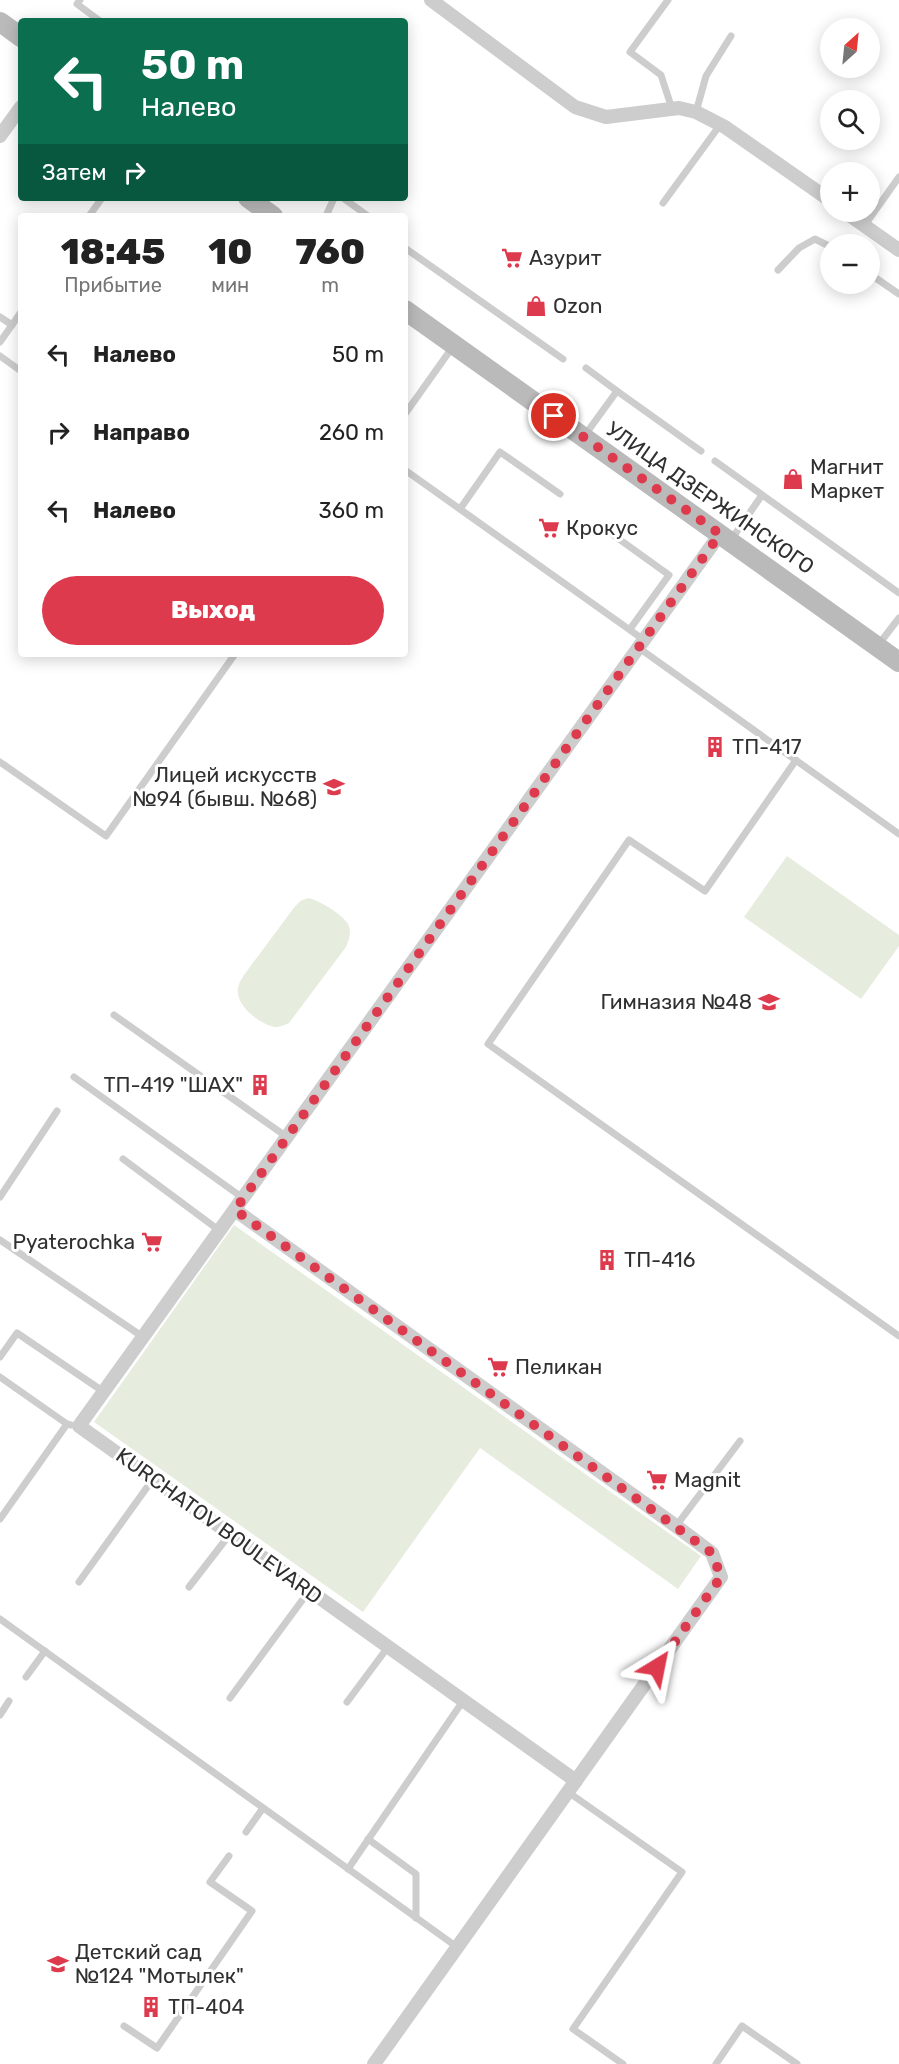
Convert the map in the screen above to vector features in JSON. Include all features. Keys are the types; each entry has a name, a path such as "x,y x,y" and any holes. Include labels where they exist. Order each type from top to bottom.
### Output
{"main road":[{"path":"0,22 18,35"},
{"path":"252,201 269,213"},
{"name":"УЛИЦА ДЗЕРЖИНСКОГО","path":"408,312 899,662"}],"street":[{"path":"431,0 575,107 606,117 679,108 696,112 720,124 820,193"},
{"path":"0,136 18,110"},
{"path":"860,222 899,249"},
{"path":"73,1425 104,1392 642,644 725,538"},
{"path":"235,1210 712,1553 721,1577 374,2064"},
{"name":"KURCHATOV BOULEVARD","path":"73,1425 153,1479 463,1701 572,1787"}],"lane":[{"path":"80,0 77,4 96,18"},
{"path":"668,0 630,52 661,75 672,109"},
{"path":"696,112 706,76 731,36"},
{"path":"663,203 720,124"},
{"path":"865,225 899,177"},
{"path":"347,201 364,213"},
{"path":"778,270 799,248 815,239 820,242"},
{"path":"408,250 563,359"},
{"path":"880,281 899,294"},
{"path":"0,342 18,316"},
{"path":"0,317 12,325"},
{"path":"408,410 454,345"},
{"path":"0,356 18,369"},
{"path":"586,368 701,451"},
{"path":"583,437 617,391"},
{"path":"460,509 500,452 560,494"},
{"path":"715,461 899,593"},
{"path":"408,472 630,630 642,644 899,834"},
{"path":"725,538 762,495"},
{"path":"605,529 669,575 630,630"},
{"path":"878,646 899,618"},
{"path":"0,762 105,836 233,657"},
{"path":"796,760 705,891 629,840 488,1044 899,1336"},
{"path":"114,1015 287,1137"},
{"path":"74,1077 243,1198"},
{"path":"0,1197 57,1111"},
{"path":"123,1159 220,1231"},
{"path":"0,1240 143,1337"},
{"path":"0,1357 17,1333 104,1392"},
{"path":"0,1377 73,1425 0,1519"},
{"path":"676,1526 740,1441"},
{"path":"79,1582 153,1479"},
{"path":"189,1587 230,1534"},
{"path":"230,1698 309,1591"},
{"path":"0,1619 457,1947"},
{"path":"347,1702 388,1647"},
{"path":"26,1677 45,1651"},
{"path":"0,1714 9,1701"},
{"path":"348,1869 463,1701"},
{"path":"572,1787 682,1872 573,2029 623,2064"},
{"path":"246,1832 263,1808"},
{"path":"368,1839 416,1874 417,1918"},
{"path":"124,2026 157,2048 252,1911 210,1882 229,1856"},
{"path":"716,2064 742,2026 797,2064"}],"shaded area":[{"path":"787,856 899,935 899,946 861,999 744,917"},
{"path":"308,898 330,908 345,920 349,927 349,939 346,947 289,1023 277,1027 269,1026 246,1010 239,999 239,986 244,975 293,909 300,901"},
{"path":"234,1225 701,1556 678,1589 480,1448 363,1612 94,1422"}],"place":[{"name":"Азурит","path":"512,258"},
{"name":"Ozon","path":"536,306"},
{"name":"Магнит Маркет","path":"793,479"},
{"name":"Крокус","path":"549,528"},
{"name":"ТП-417","path":"715,747"},
{"name":"Лицей искусств №94 (бывш. №68)","path":"334,787"},
{"name":"Гимназия №48","path":"769,1002"},
{"name":"ТП-419 \"ШАХ\"","path":"260,1085"},
{"name":"Pyaterochka","path":"152,1242"},
{"name":"ТП-416","path":"607,1260"},
{"name":"Пеликан","path":"498,1367"},
{"name":"Magnit","path":"657,1480"},
{"name":"Детский сад №124 \"Мотылек\"","path":"58,1964"},
{"name":"ТП-404","path":"151,2007"}],"route":[{"path":"554,416 720,534 235,1210 712,1553 721,1577 657,1667"}]}
